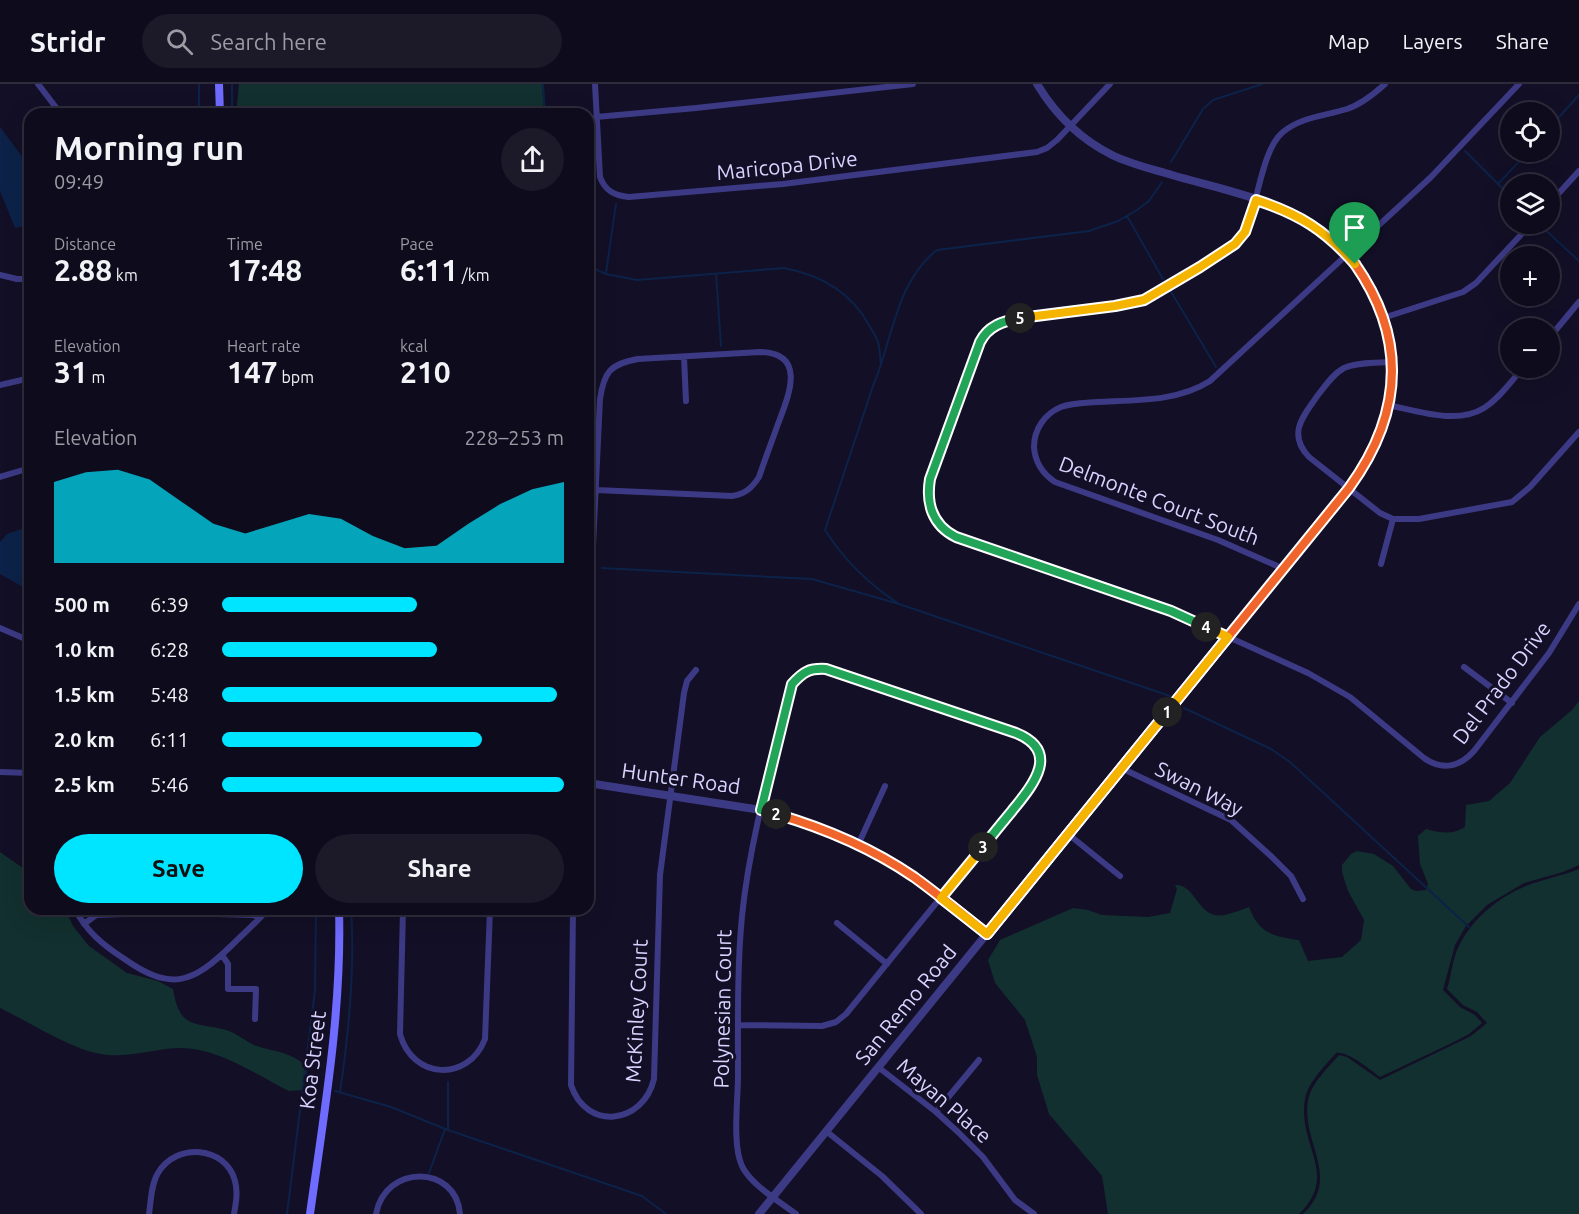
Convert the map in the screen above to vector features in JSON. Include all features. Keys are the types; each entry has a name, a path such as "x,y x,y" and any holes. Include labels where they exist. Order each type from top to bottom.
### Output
{"main road":[{"path":"219,84 220,108"},
{"name":"Koa Street","path":"310,1214 336,1019 339,915"}],"street":[{"path":"38,84 56,108"},
{"name":"Maricopa Drive","path":"594,84 599,171 602,182 611,192 629,198 783,184 1026,155 1047,148 1070,126"},
{"path":"596,117 825,95 913,84"},
{"name":"San Remo Road","path":"759,1214 1349,488 1373,452 1381,434 1388,405 1391,362 1383,318 1365,279 1347,255 1326,235 1305,220 1282,209 1113,155 1081,136 1070,126 1037,84"},
{"path":"1070,126 1110,84"},
{"name":"Del Prado Drive","path":"1385,84 1375,94 1356,105 1297,123 1283,132 1275,141 1269,154 1245,232 1235,244 1152,296 1123,305 1009,320 991,328 982,337 976,350 928,488 929,506 941,527 956,537 1171,611 1336,688 1437,766 1455,765 1465,760 1549,653 1579,604"},
{"name":"Delmonte Court South","path":"1284,569 1212,537 1058,483 1039,466 1035,454 1035,438 1044,418 1061,407 1172,396 1202,386 1225,368 1431,177 1519,84"},
{"path":"1560,192 1579,171"},
{"path":"1383,318 1463,292 1476,283 1522,234"},
{"path":"0,275 24,279"},
{"path":"1560,325 1579,302"},
{"path":"594,530 600,399 605,377 614,366 626,361 769,352 781,357 788,365 792,381 789,395 754,484 744,493 732,496 596,490"},
{"path":"684,357 686,401"},
{"path":"1391,362 1358,364 1341,370 1332,377 1300,422 1298,435 1302,449 1309,457 1380,513 1393,519 1419,519 1512,501 1530,488 1579,432"},
{"path":"1388,405 1449,416 1469,415 1490,404 1514,378"},
{"path":"0,385 24,379"},
{"path":"0,477 24,470"},
{"path":"1381,564 1393,519"},
{"path":"0,628 24,639"},
{"path":"1464,667 1512,703"},
{"name":"Polynesian Court","path":"796,1214 748,1176 739,1158 737,1142 742,916 761,810 792,684 802,673 813,668 846,675 1024,736 1038,752 1040,769 1036,780 941,898"},
{"name":"McKinley Court","path":"573,915 571,1085 578,1100 592,1112 611,1117 622,1115 635,1110 646,1100 654,1078 660,875 684,693 687,681 696,670"},
{"name":"Swan Way","path":"1121,768 1230,820 1291,876 1303,899"},
{"path":"0,772 24,773"},
{"name":"Hunter Road","path":"594,784 761,810 800,821 858,845 913,876 987,934"},
{"path":"858,845 885,786"},
{"path":"1068,834 1120,876"},
{"path":"739,1025 822,1026 841,1018 856,1003 941,898"},
{"path":"79,915 84,924 107,947 143,972 172,979 191,977 208,968 263,915"},
{"path":"84,924 96,915"},
{"path":"254,915 259,919"},
{"path":"403,915 400,1034 405,1049 415,1060 428,1068 441,1070 456,1068 468,1063 481,1049 485,1039 490,915"},
{"path":"837,924 887,964"},
{"path":"222,955 228,963 228,989 255,989 255,1019"},
{"path":"936,1112 979,1060"},
{"name":"Mayan Place","path":"878,1067 936,1112 983,1157 1015,1200 1034,1214"},
{"path":"826,1131 882,1176 921,1214"},
{"path":"149,1214 155,1181 162,1167 179,1154 195,1152 216,1157 231,1172 236,1185 234,1214"},
{"path":"376,1214 380,1201 391,1186 405,1178 417,1176 441,1182 458,1204 460,1214"}],"green space":[{"path":"239,84 542,84 544,108 237,108"},
{"path":"1579,701 1579,865 1524,883 1487,905 1466,926 1455,945 1443,990 1460,1007 1475,1015 1482,1023 1469,1034 1452,1043 1380,1077 1352,1058 1336,1053 1313,1080 1305,1099 1306,1131 1317,1172 1316,1186 1311,1199 1299,1214 1108,1214 1102,1176 1049,1114 1037,1075 1037,1057 1025,1020 995,983 988,960 1000,940 1073,908 1102,915 1148,917 1170,913 1177,889 1175,885 1188,890 1208,912 1216,915 1225,915 1249,907 1257,923 1268,932 1299,940 1308,961 1342,957 1361,940 1364,920 1348,891 1342,872 1342,865 1351,854 1357,851 1374,854 1393,866 1411,889 1426,890 1428,884 1420,864 1418,836 1426,829 1446,833 1465,827 1466,805 1489,801 1510,783 1540,737 1572,710"},
{"path":"0,852 24,869 24,915 68,915 73,926 89,946 127,973 158,981 173,989 176,1003 185,1019 199,1025 229,1031 254,1045 281,1052 300,1061 306,1068 307,1084 302,1090 289,1091 235,1063 193,1049 178,1048 117,1055 96,1053 60,1040 0,1008"},
{"path":"1579,869 1579,1214 1303,1214 1314,1200 1319,1187 1318,1159 1307,1116 1310,1094 1320,1076 1339,1055 1347,1057 1380,1080 1471,1036 1487,1023 1477,1012 1463,1005 1447,989 1455,955 1465,934 1479,917 1506,896 1532,884"}],"water":[{"path":"0,127 24,159 24,226 15,228 0,191"},
{"path":"24,528 24,588 0,574 0,542 7,534"}],"waterway":[{"path":"199,84 199,108"},
{"path":"232,84 232,108"},
{"path":"543,84 545,108"},
{"path":"1171,162 1203,109 1213,100 1262,84"},
{"path":"1560,116 1579,95"},
{"path":"1465,151 1500,186"},
{"path":"1498,184 1519,162"},
{"path":"899,604 858,571 840,552 825,530 897,313 912,278 937,250 1089,231 1118,221 1149,201 1162,182"},
{"path":"606,273 616,204"},
{"path":"1127,216 1163,279"},
{"path":"1550,234 1579,261"},
{"path":"594,269 606,274 637,280 784,268 810,275 844,294 862,313 878,342 881,365"},
{"path":"716,274 721,346"},
{"path":"1170,290 1216,367"},
{"path":"602,568 812,579 899,604 1170,696"},
{"path":"1184,708 1271,749 1290,762 1469,927"},
{"path":"287,1214 315,990 316,915"},
{"path":"340,1092 350,1000 351,915"},
{"path":"448,1082 448,1130"},
{"path":"335,1091 391,1107 448,1130 642,1196 666,1214"},
{"path":"429,1173 445,1129"}],"route":[{"path":"1355,264 1314,225 1297,215 1256,200 1245,232 1235,244 1152,296 1123,305 1009,320 991,328 982,337 928,488 929,506 941,527 956,537 1171,611 1228,637 987,934 941,898 1036,780 1040,769 1038,752 1024,736 846,675 813,668 802,673 792,684 761,810 800,821 858,845 913,876 941,898 987,934 1349,488 1373,452 1381,434 1390,397 1390,348 1378,304 1355,264"}]}
